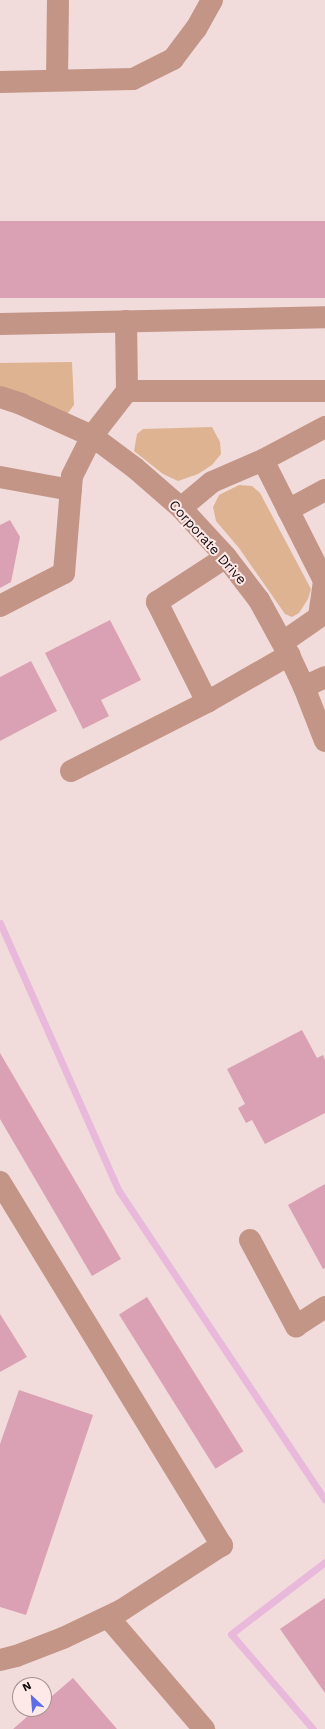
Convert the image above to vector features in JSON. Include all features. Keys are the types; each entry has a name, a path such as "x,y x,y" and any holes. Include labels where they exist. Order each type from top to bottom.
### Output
{"street":[{"path":"57,80 58,0"},
{"path":"0,82 133,78 173,59 196,29 212,0"},
{"path":"0,324 325,317"},
{"path":"0,606 64,573 72,476 92,436 127,391 126,321"},
{"path":"127,391 325,391"},
{"name":"Corporate Drive","path":"0,397 21,404 92,436 135,468 181,508 226,557 259,600 286,648 304,687 325,741"},
{"path":"181,508 212,482 263,460 325,427"},
{"path":"71,771 207,702 286,648 319,616 324,581 263,460"},
{"path":"0,477 71,490"},
{"path":"288,510 325,490"},
{"path":"207,702 157,602 226,557"},
{"path":"304,687 325,677"},
{"path":"0,1182 222,1545 122,1610 63,1638 16,1656 0,1660"},
{"path":"250,1240 296,1326 325,1306"},
{"path":"108,1617 204,1729"}],"shaded area":[{"path":"72,362 74,405 67,414 0,387 0,363"},
{"path":"212,427 220,442 221,454 212,465 198,474 178,481 163,474 134,451 137,434 143,429"},
{"path":"239,485 252,486 260,493 311,589 308,599 299,613 292,617 285,614 239,548 216,521 213,507 219,495"}],"building":[{"path":"0,221 325,221 325,298 0,298"},
{"path":"10,520 20,537 11,582 0,588 0,525"},
{"path":"110,620 141,680 101,700 109,716 83,729 45,653"},
{"path":"31,661 57,711 0,741 0,677"},
{"path":"302,1030 317,1058 323,1055 325,1060 325,1113 265,1144 252,1120 246,1123 238,1108 245,1104 227,1069"},
{"path":"0,1053 121,1259 92,1276 0,1119"},
{"path":"325,1184 325,1268 323,1269 288,1205"},
{"path":"147,1297 243,1451 215,1469 119,1314"},
{"path":"0,1314 27,1357 0,1372"},
{"path":"19,1390 93,1415 26,1615 0,1607 0,1444"},
{"path":"325,1598 325,1693 280,1629"},
{"path":"73,1678 117,1729 13,1729 27,1717 52,1717 52,1696"}],"waterway":[{"path":"0,923 119,1191 325,1500"},
{"path":"313,1729 231,1634 325,1562"}]}
